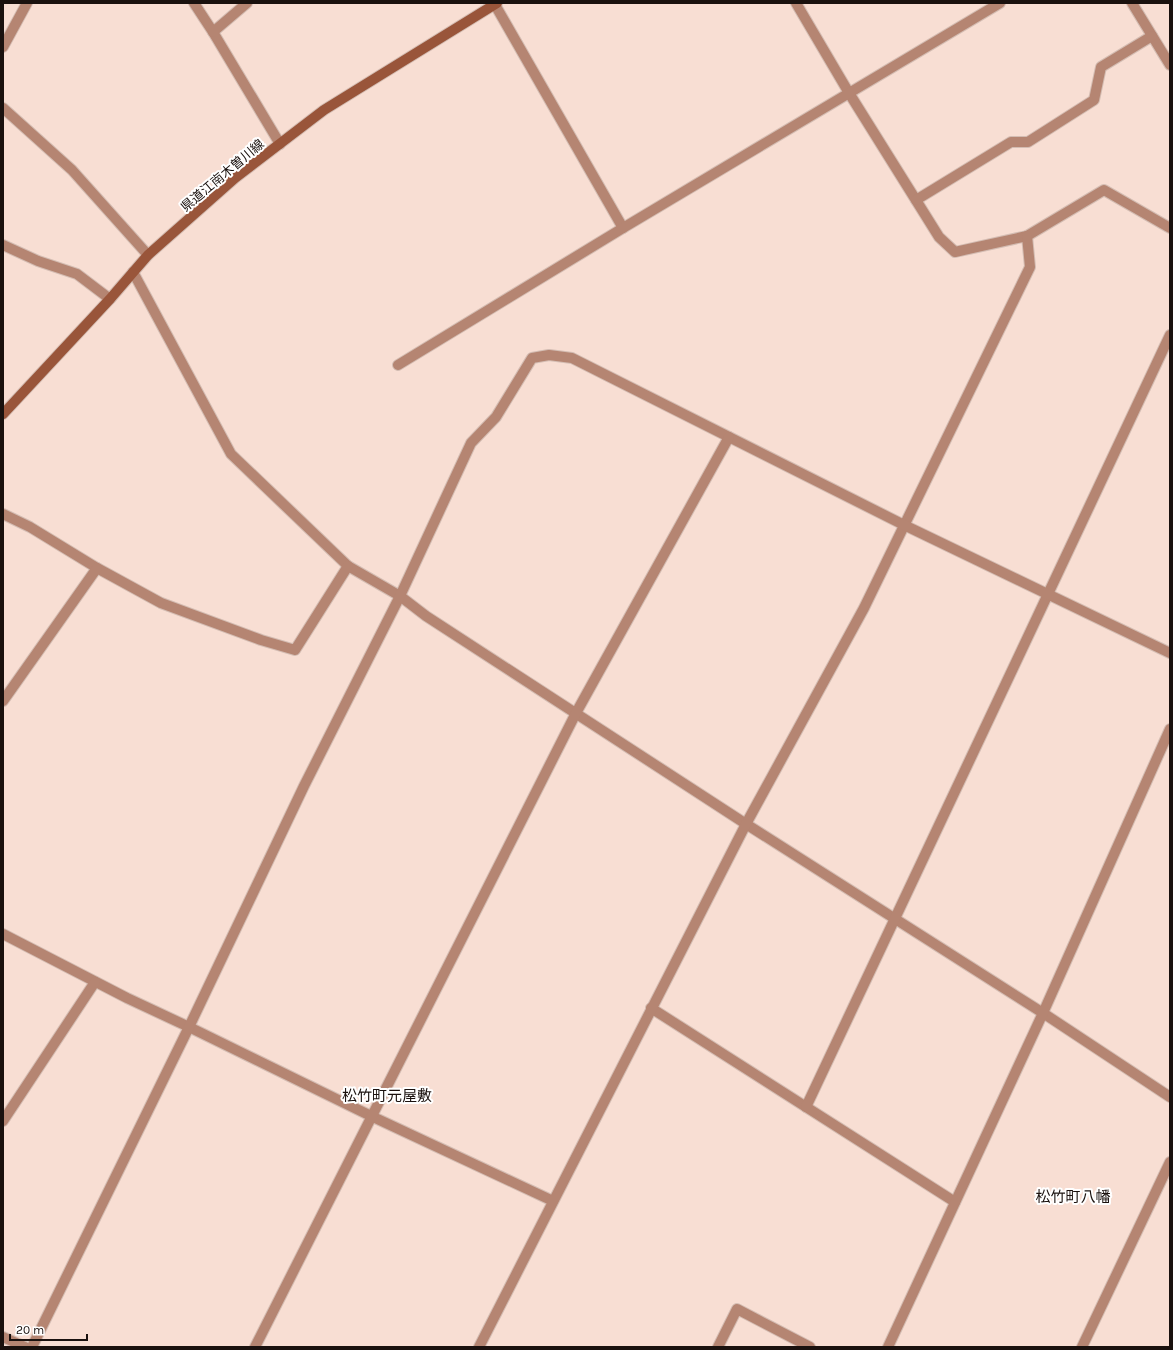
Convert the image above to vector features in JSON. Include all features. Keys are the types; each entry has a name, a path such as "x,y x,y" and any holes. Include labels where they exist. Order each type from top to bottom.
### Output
{"main road":[{"name":"県道江南木曽川線","path":"3,414 110,299 148,255 235,178 324,110 496,3"}],"street":[{"path":"3,47 28,3"},
{"path":"194,3 280,144"},
{"path":"212,32 247,3"},
{"path":"496,3 623,228"},
{"path":"796,3 850,94 939,237 955,252 1027,236 1104,190 1170,228"},
{"path":"398,365 623,228 850,94 1000,3"},
{"path":"1132,3 1170,66"},
{"path":"916,200 1012,142 1028,142 1094,100 1101,67 1152,36"},
{"path":"3,108 72,170 148,255"},
{"path":"479,1347 746,824 864,608 1030,267 1027,236"},
{"path":"3,245 38,261 77,274 110,299"},
{"path":"133,272 232,454 348,566 400,596 426,616 746,824 1043,1013 1170,1097"},
{"path":"806,1107 1170,336"},
{"path":"32,1347 189,1027 304,786 400,596 471,443 496,417 532,358 549,355 572,358 904,525 1170,653"},
{"path":"255,1347 576,713 729,437"},
{"path":"3,514 30,527 97,568 161,603 260,640 295,650 348,566"},
{"path":"3,701 97,568"},
{"path":"888,1347 1043,1013 1170,729"},
{"path":"3,934 127,998 553,1202"},
{"path":"3,1121 95,982"},
{"path":"651,1008 955,1202"},
{"path":"1082,1347 1170,1162"},
{"path":"718,1347 737,1309 810,1347"},
{"path":"3,1337 25,1347"}],"district":[{"name":"松竹町元屋敷","path":"387,1096"},
{"name":"松竹町八幡","path":"1073,1197"}]}
